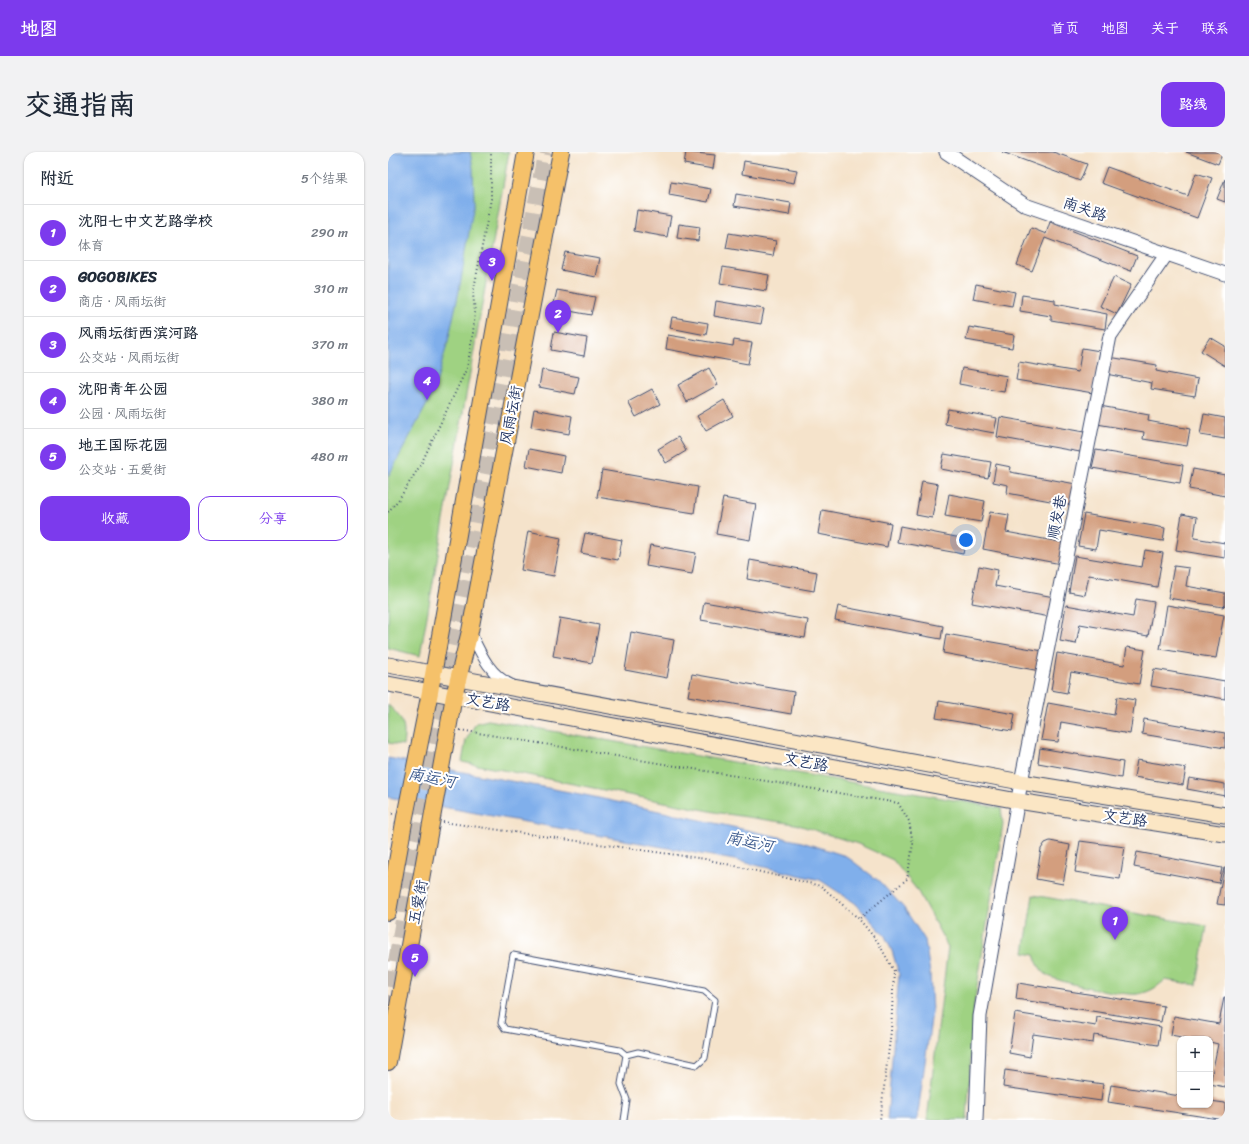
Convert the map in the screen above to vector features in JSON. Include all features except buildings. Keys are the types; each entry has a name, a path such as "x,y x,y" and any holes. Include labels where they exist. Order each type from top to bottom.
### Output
{"main road":[{"name":"风雨坛街","path":"419,744 430,692 526,152"},
{"name":"风雨坛街","path":"446,749 454,696 470,631 561,152"},
{"name":"文艺路","path":"388,665 520,688 1021,782 1225,815"},
{"name":"文艺路","path":"388,684 1018,801 1225,834"},
{"name":"五爱街","path":"388,912 419,744"},
{"name":"五爱街","path":"388,1062 446,749"}],"street":[{"name":"南关路","path":"946,152 1025,205 1166,255 1225,274"},
{"name":"顺发巷","path":"976,1120 980,1016 1021,782 1110,336 1166,255"},
{"path":"470,631 481,654 493,672 508,683 520,688"}],"lane":[{"path":"513,955 704,990 715,1000 705,1058 697,1065 638,1052 626,1055 620,1050 505,1029 501,1024 513,955"},
{"path":"624,1120 627,1100 621,1084 626,1055"}],"path":[{"path":"388,512 400,499 421,464 467,368 475,312 473,294 491,199 491,152"},
{"path":"450,728 898,803 909,821 913,844 906,879 895,890 859,919"},
{"path":"434,817 705,859 821,886 859,919 878,942 894,971 891,1031 880,1120"}],"green space":[{"path":"388,152 509,152 420,656 388,648"},
{"path":"388,705 400,718 404,727 403,745 388,743"},
{"path":"488,720 1001,808 1003,824 974,1005 967,1120 927,1120 948,947 917,890 893,860 858,844 795,824 720,813 462,762 466,740 476,723"},
{"path":"1033,895 1207,926 1197,985 1165,980 1150,991 1131,994 1077,985 1064,982 1047,975 1042,971 1034,955 1024,953"}],"water":[{"path":"388,152 470,152 473,168 474,203 459,291 448,341 434,391 388,477"},
{"name":"南运河","path":"388,758 580,794 802,842 846,856 879,881 904,908 925,940 930,973 932,1012 917,1120 887,1120 899,974 892,951 885,936 855,903 820,880 734,860 388,797"}],"tunnel":[{"path":"426,768 465,578 546,152"},
{"path":"388,1012 415,852 436,757"}],"place":[{"name":"风雨坛街西滨河路","path":"492,281"},
{"name":"GOGOBIKES","path":"558,333"},
{"name":"沈阳青年公园","path":"427,400"},
{"name":"沈阳七中文艺路学校","path":"1115,940"},
{"name":"地王国际花园","path":"415,977"}]}
